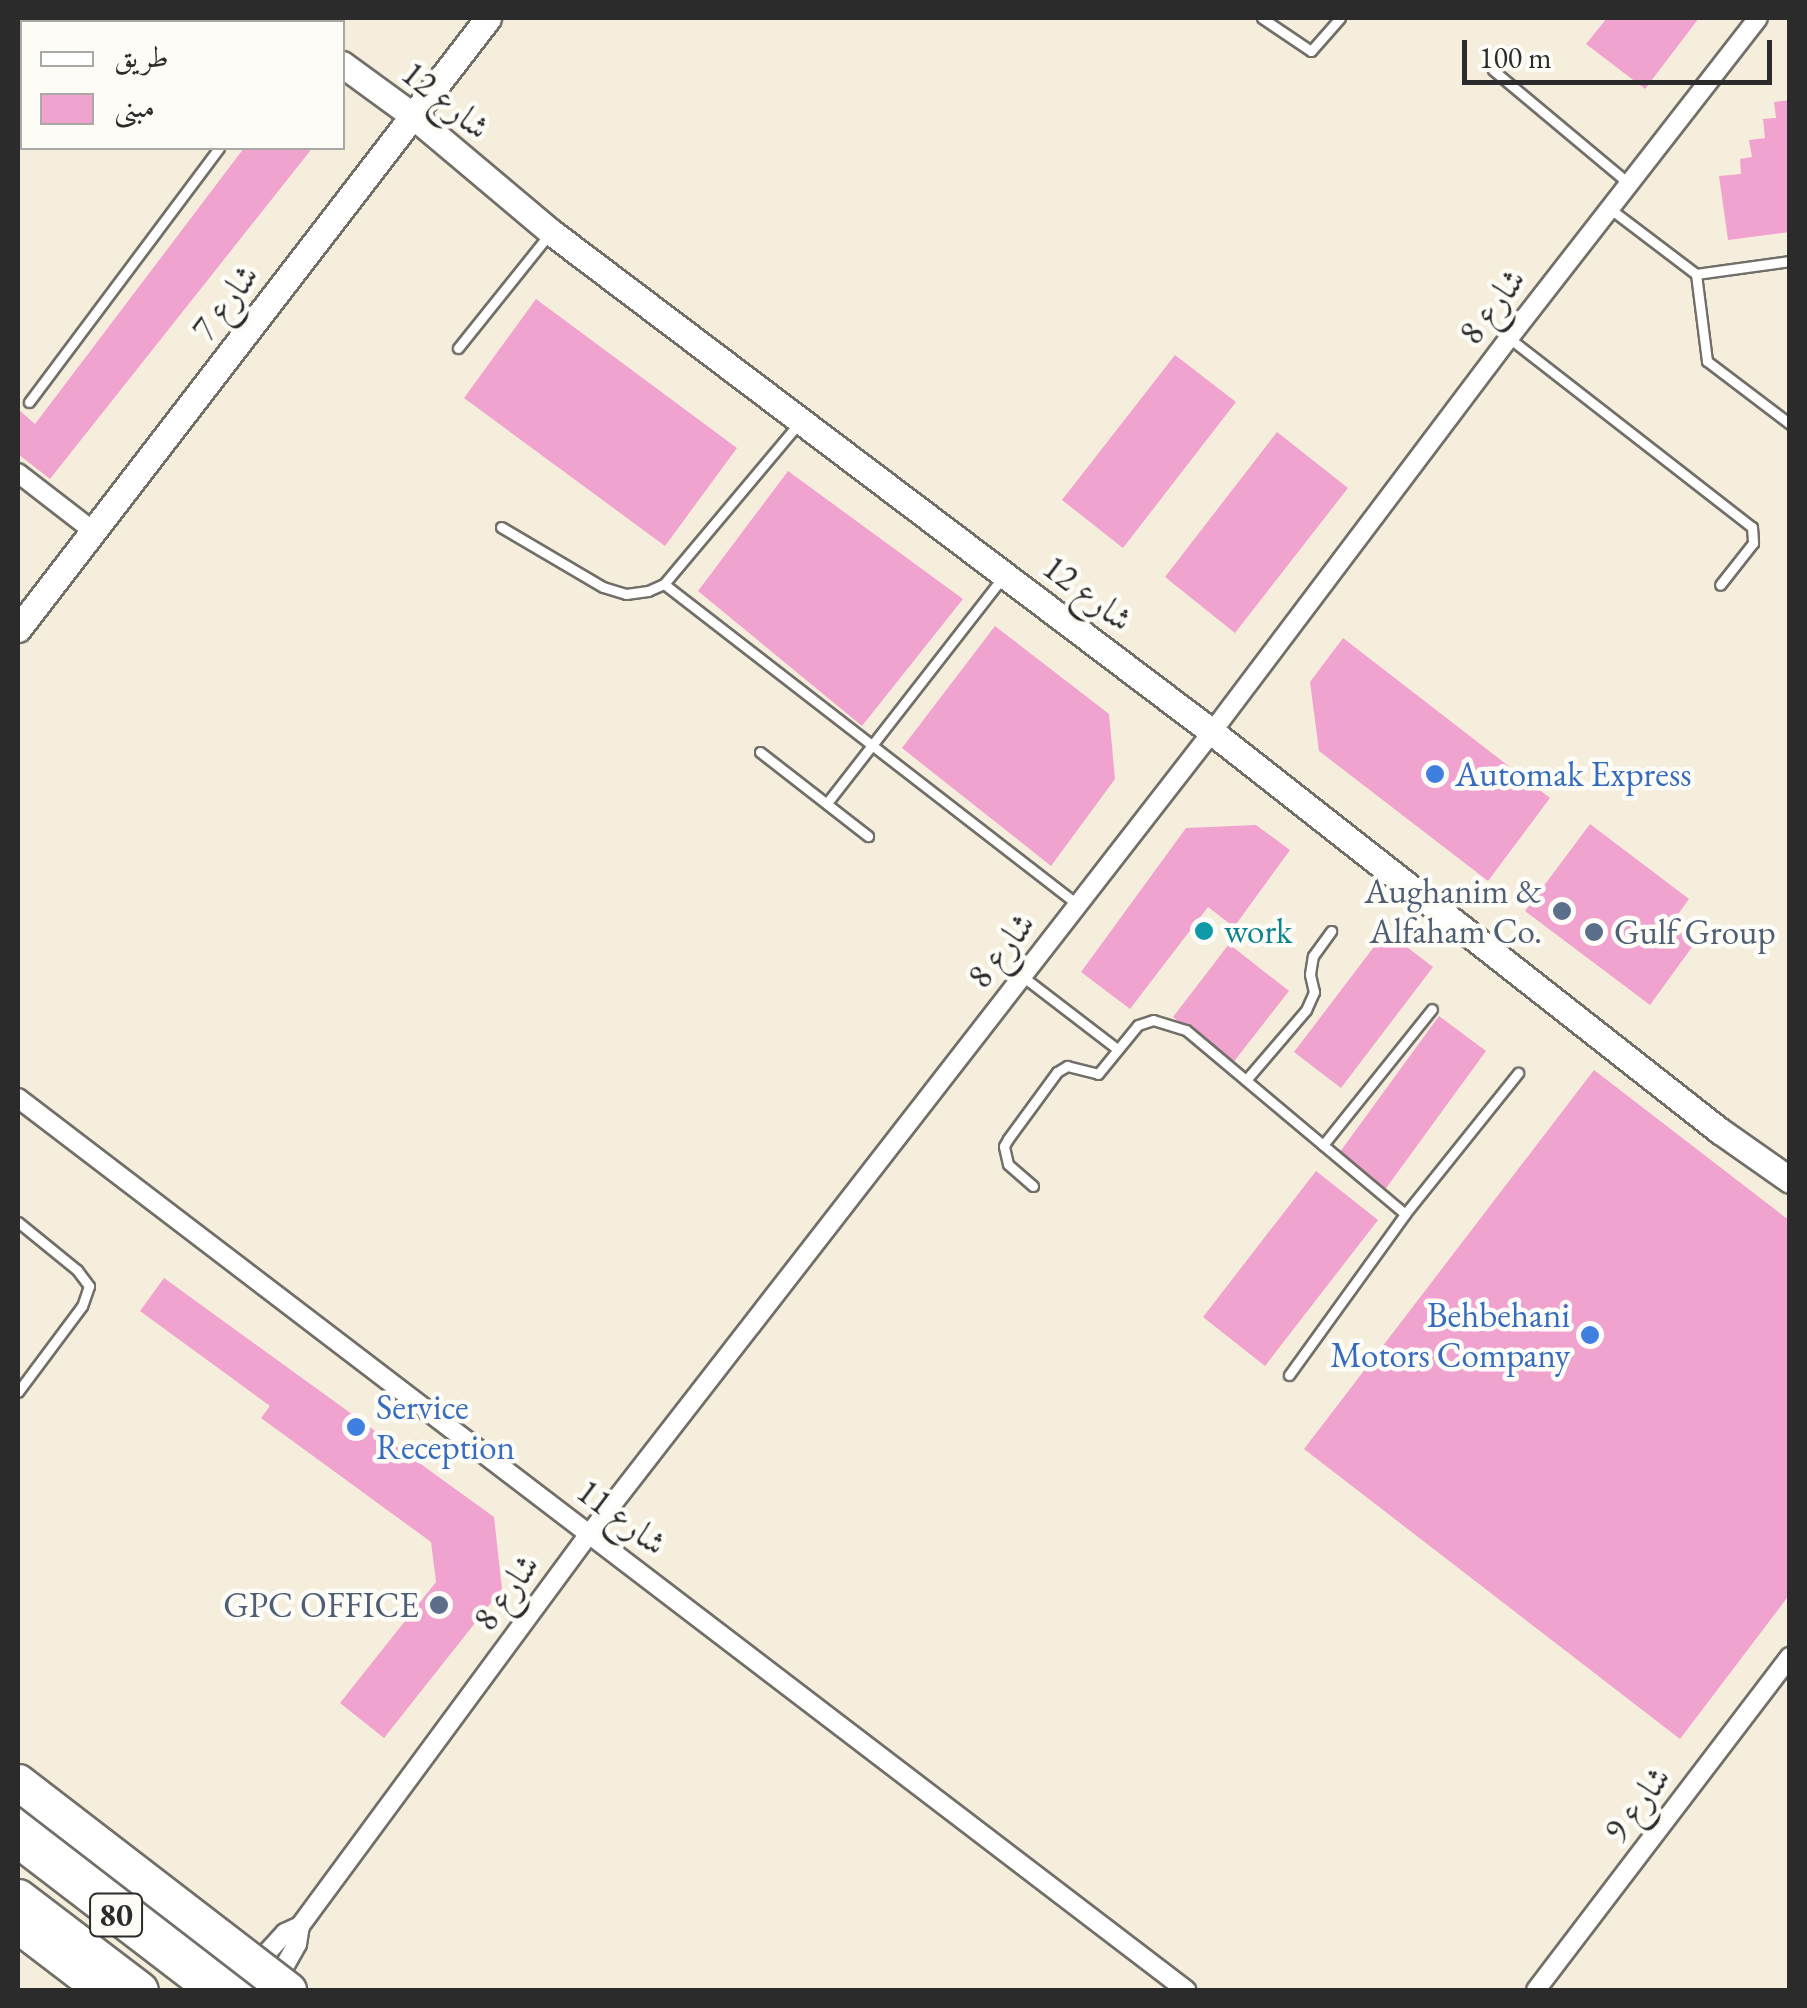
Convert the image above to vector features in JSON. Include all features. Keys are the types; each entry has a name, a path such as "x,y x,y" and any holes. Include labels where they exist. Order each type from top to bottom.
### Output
{"highway":[{"path":"18,1782 288,1990"},
{"name":"80","path":"18,1839 236,1988"},
{"name":"80","path":"18,1897 140,1990"}],"main road":[{"path":"18,1811 236,1988"},
{"path":"18,1928 99,1990"}],"street":[{"name":"شارع 7","path":"18,630 488,18"},
{"name":"شارع 8","path":"271,1990 297,1944 300,1926 590,1533 1212,732 1508,338 1758,18"},
{"name":"شارع 12","path":"345,66 412,115 551,232 1212,732 1704,1118 1790,1180"},
{"path":"18,473 93,531"},
{"name":"شارع 11","path":"18,1098 1186,1990"},
{"name":"شارع 9","path":"1536,1990 1790,1657"},
{"name":"شارع 8","path":"236,1988 285,1933 300,1926"}],"lane":[{"path":"1262,18 1311,51 1340,18"},
{"path":"1493,70 1628,183"},
{"path":"30,402 218,150"},
{"path":"1609,208 1696,274 1707,361 1790,424"},
{"path":"458,348 551,232"},
{"path":"1696,274 1790,260"},
{"path":"1508,338 1752,527 1753,542 1720,585"},
{"path":"501,526 604,588 626,594 664,584 801,420"},
{"path":"827,803 1005,575"},
{"path":"664,584 1078,905"},
{"path":"760,752 868,836"},
{"path":"1246,1080 1306,1010 1314,992 1310,974 1313,956 1331,930"},
{"path":"1022,976 1116,1049"},
{"path":"1323,1145 1432,1009"},
{"path":"1034,1186 1008,1164 1004,1146 1057,1072 1067,1066 1098,1074 1138,1025 1168,1022 1186,1030 1405,1214"},
{"path":"1288,1375 1405,1214 1518,1072"},
{"path":"18,1222 77,1270 88,1286 82,1306 18,1392"}],"building":[{"path":"59,18 216,20 62,20"},
{"path":"1607,18 1699,18 1645,89 1586,44"},
{"path":"1790,100 1790,232 1728,240 1719,176 1741,174 1740,159 1752,157 1749,140 1765,138 1763,119 1776,118 1774,102"},
{"path":"242,150 310,150 50,479 18,454 18,409 35,424"},
{"path":"536,299 737,448 665,546 464,398"},
{"path":"1175,355 1236,402 1123,548 1062,500"},
{"path":"1277,432 1348,488 1235,633 1165,577"},
{"path":"788,471 963,599 862,726 698,591"},
{"path":"995,626 1109,714 1115,779 1051,866 902,748"},
{"name":"Automak Express","path":"1343,638 1550,798 1488,881 1319,751 1310,682"},
{"path":"1590,824 1689,899 1671,924 1695,943 1650,1005 1525,911"},
{"path":"1256,825 1290,850 1234,927 1208,907 1130,1009 1081,972 1186,828"},
{"path":"1386,931 1433,967 1341,1088 1294,1052"},
{"path":"1229,944 1289,991 1232,1064 1173,1017"},
{"path":"1439,1016 1486,1051 1384,1191 1337,1156"},
{"name":"Behbehani Motors Company","path":"1594,1070 1790,1221 1790,1594 1680,1739 1304,1449"},
{"path":"1316,1171 1378,1220 1265,1366 1203,1317"},
{"path":"164,1278 494,1517 502,1589 384,1738 340,1703 436,1582 431,1542 261,1418 270,1406 140,1311"}],"place":[{"name":"Automak Express","path":"1435,774"},
{"name":"Aughanim & Alfaham Co.","path":"1562,911"},
{"name":"work","path":"1204,931"},
{"name":"Gulf Group","path":"1594,932"},
{"name":"Behbehani Motors Company","path":"1590,1335"},
{"name":"Service Reception","path":"356,1427"},
{"name":"GPC OFFICE","path":"439,1605"}]}
